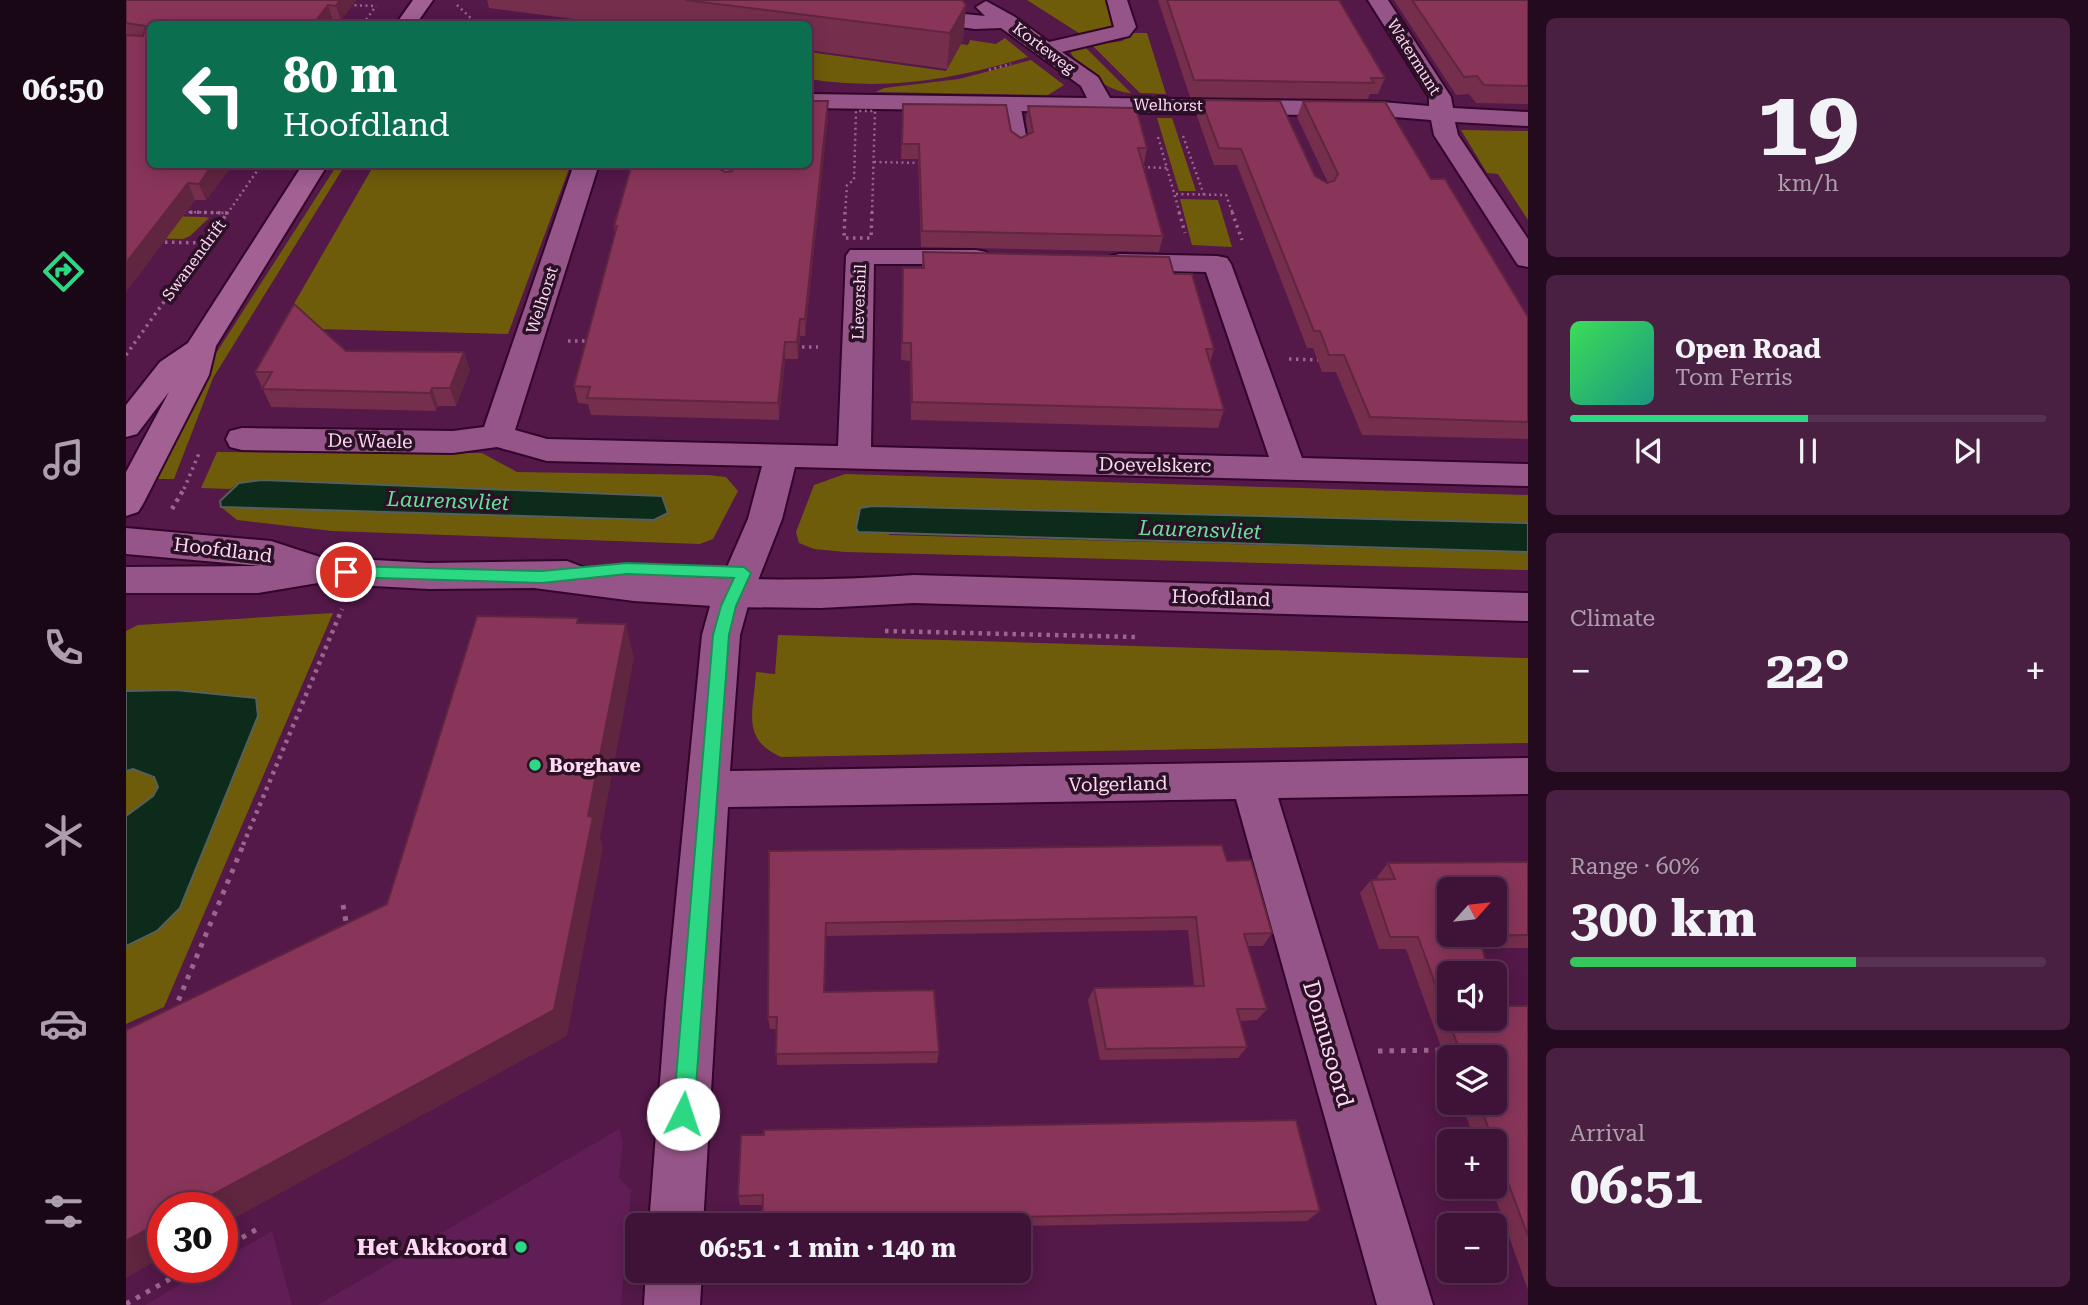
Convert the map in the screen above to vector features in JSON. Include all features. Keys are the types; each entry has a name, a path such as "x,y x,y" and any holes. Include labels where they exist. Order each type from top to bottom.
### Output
{"main road":[{"path":"408,21 423,0"},
{"path":"126,505 194,375 201,346 313,168"},
{"path":"126,427 171,369 201,346"}],"street":[{"name":"Korteweg","path":"976,0 1090,82 1102,104"},
{"path":"1047,49 1122,32 1125,27 1117,0"},
{"name":"Watermunt","path":"1378,0 1440,97 1442,114 1528,119"},
{"path":"896,13 975,23 1008,21"},
{"name":"Welhorst","path":"812,100 1382,109 1442,114"},
{"path":"1442,114 1446,135 1528,259"},
{"name":"Welhorst","path":"497,436 586,168"},
{"name":"Lievershil","path":"854,458 860,256 1004,259"},
{"path":"1099,261 1217,264 1289,468"},
{"name":"De Waele","path":"242,439 453,442 497,436"},
{"name":"Doevelskerc","path":"497,436 547,450 1528,475"},
{"path":"677,1213 690,1003 721,635 765,519 781,458"},
{"name":"Hoofdland","path":"126,541 271,554 318,570"},
{"name":"Hoofdland","path":"126,580 258,580 318,570 542,577 626,588 739,582 849,595 914,589 1528,607"},
{"name":"Volgerland","path":"709,789 1528,776"},
{"name":"Domusoord","path":"1252,782 1405,1305"},
{"path":"671,1305 673,1283"}],"lane":[{"path":"1012,103 1020,146"},
{"path":"1282,108 1293,130"}],"path":[{"path":"365,21 381,0"},
{"path":"342,5 376,6"},
{"path":"457,5 474,21"},
{"path":"1174,106 1204,195"},
{"name":"Lievershil","path":"856,111 854,180 848,185 844,238 871,239 874,155"},
{"name":"Welhorst","path":"1155,128 1175,194"},
{"name":"Swanendrift","path":"126,355 259,168"},
{"path":"1187,241 1175,194 1226,195 1246,251"},
{"path":"177,212 228,213"},
{"path":"154,242 206,243"},
{"path":"561,341 602,342"},
{"path":"791,346 858,348"},
{"path":"1250,359 1331,360"},
{"path":"168,516 185,488 203,445"},
{"path":"169,1023 345,598"},
{"path":"344,905 349,938"},
{"path":"1330,1051 1437,1049"},
{"path":"238,1240 259,1228"},
{"path":"126,1304 163,1283"}],"shaded area":[{"path":"1027,0 1105,0 1112,26 1105,32 1085,37"},
{"path":"1133,33 1147,33 1166,94 1140,93 1092,45 1122,41"},
{"path":"1005,38 1028,57 973,72 919,81 865,84 812,79 812,52 946,71 961,44 968,45 970,40 996,44"},
{"path":"1084,46 1131,93 1105,85 1080,66 1070,51"},
{"path":"1031,60 1064,85 1048,95 876,92 884,88 959,79"},
{"path":"1157,118 1172,118 1196,191 1179,191"},
{"path":"1461,130 1528,131 1528,220 1498,174 1487,173"},
{"path":"335,168 343,168 213,378 174,479 153,479 202,375"},
{"path":"372,168 569,168 508,334 280,328"},
{"path":"1180,199 1218,200 1232,247 1192,245"},
{"path":"126,215 209,218 183,239 126,238"},
{"path":"217,452 482,453 517,472 708,475 726,477 738,491 713,539 700,544 332,531 237,520 221,507 654,520 662,496 262,480 239,483 230,489 201,488"},
{"path":"845,474 1528,495 1528,523 860,508 890,535 1528,552 1528,570 845,552 814,549 799,543 796,532 814,485"},
{"path":"333,613 164,1007 126,1024 126,946 157,931 175,690 126,691 126,631 138,625"},
{"path":"778,635 1528,658 1528,743 781,757 760,742 752,722 756,672 775,674"},
{"path":"133,769 155,777 158,787 153,796 126,816 126,771"},
{"name":"Het Akkoord","path":"619,1129 623,1141 619,1178 631,1190 629,1213 625,1213 621,1305 318,1305"},
{"path":"272,1231 292,1305 145,1305 183,1283 238,1283 238,1251"}],"water":[{"name":"Laurensvliet","path":"262,480 662,496 668,513 654,520 221,507 220,501 239,483"},
{"name":"Laurensvliet","path":"873,506 1528,523 1528,552 858,532 856,528 860,508"},
{"path":"175,690 256,698 258,716 180,908 157,931 126,946 126,816 153,796 158,787 154,777 133,769 126,771 126,691"}],"building":[{"path":"126,0 340,0 336,6 328,5 315,21 147,21 147,168 210,168 199,184 188,183 126,263 126,35 143,36 146,26 126,23"},
{"path":"685,0 962,0 966,5 950,33"},
{"path":"1167,0 1339,0 1385,78 1371,78 1374,83 1194,80"},
{"path":"1412,0 1528,0 1528,86 1484,85 1477,76 1464,77"},
{"path":"1201,100 1280,101 1315,176 1327,183 1334,181 1338,174 1303,101 1385,102 1431,179 1445,179 1528,317 1528,422 1370,417 1344,355 1329,355 1320,331 1314,331 1241,149 1219,148"},
{"path":"812,101 828,101 805,319 800,319 797,342 785,342 778,403 587,398 590,387 574,386 631,168 718,168 725,172 732,171 733,168 812,168"},
{"path":"903,104 1006,105 1011,131 1021,138 1033,132 1028,106 1136,108 1147,148 1138,148 1163,236 922,231 919,144 902,144"},
{"path":"923,252 1169,257 1174,274 1192,274 1214,349 1206,349 1224,410 912,402 911,343 902,343 903,268 924,268"},
{"path":"294,304 346,351 464,352 450,388 432,388 430,393 262,389 272,372 255,372"},
{"path":"477,616 578,618 577,623 626,624 588,816 593,817 554,1010 218,1192 147,1192 147,1230 126,1241 126,1030 387,904"},
{"path":"1222,845 1227,861 1251,860 1272,933 1244,934 1267,1009 1237,1009 1247,1047 1106,1049 1094,988 1204,986 1196,917 826,923 824,992 934,990 939,1052 776,1054 777,1017 768,1017 769,851"},
{"path":"1528,862 1528,935 1507,935 1507,877 1437,877 1437,947 1482,947 1486,961 1437,961 1437,989 1418,937 1390,937 1371,880 1395,879 1388,863"},
{"path":"1507,1006 1528,1006 1528,1236 1507,1180 1507,1129 1489,1129 1484,1115 1507,1115 1507,1045 1458,1045 1452,1031 1507,1031"},
{"path":"1296,1120 1320,1211 1031,1217 1031,1213 762,1213 763,1195 738,1196 741,1135 764,1135 764,1130"}],"place":[{"name":"Borghave","path":"535,765"},
{"name":"Het Akkoord","path":"521,1247"}],"route":[{"path":"346,572 542,577 627,568 744,573 729,606 721,635 683,1114"}]}
